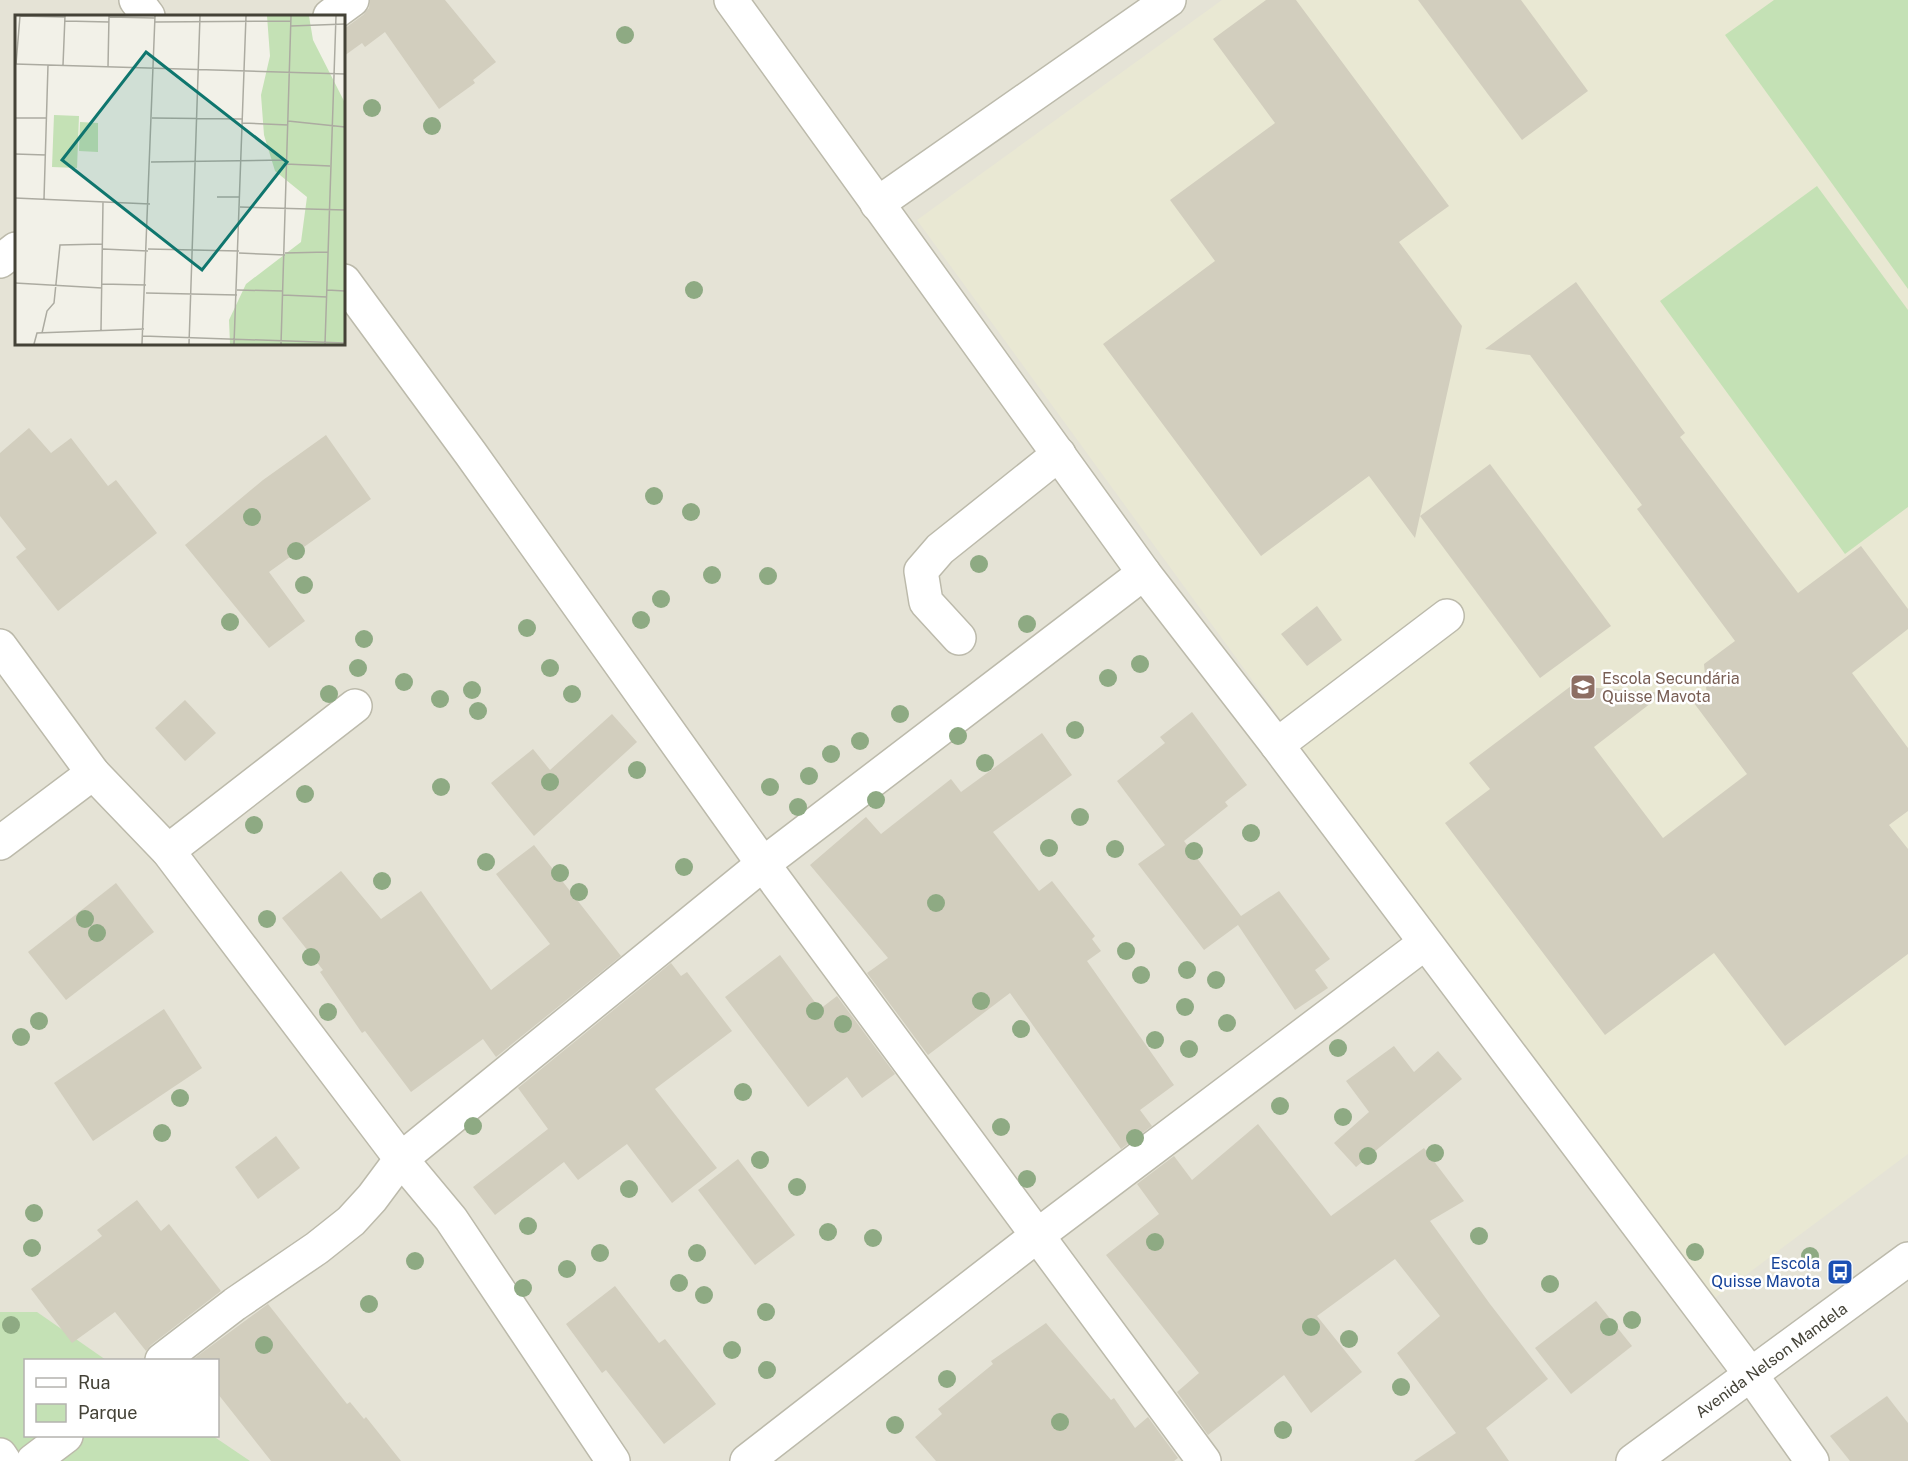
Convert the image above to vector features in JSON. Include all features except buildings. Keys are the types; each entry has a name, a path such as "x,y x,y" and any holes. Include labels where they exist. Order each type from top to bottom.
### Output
{"street":[{"path":"136,0 147,15"},
{"path":"331,15 352,0"},
{"path":"730,0 1144,573 1277,745 1751,1375 1812,1461"},
{"path":"877,204 1170,0"},
{"path":"0,261 15,250"},
{"path":"345,281 763,864 1204,1461"},
{"path":"958,638 926,602 921,571 940,549 1059,454"},
{"path":"163,1359 351,1221 372,1198 401,1159 763,864 1144,573"},
{"path":"1277,745 1447,615"},
{"path":"0,646 93,773 168,851 401,1159 451,1219 613,1461"},
{"path":"168,851 355,706"},
{"path":"0,843 93,773"},
{"path":"747,1461 1038,1235 1425,944"},
{"name":"Avenida Nelson Mandela","path":"1633,1461 1908,1258"},
{"path":"33,1461 65,1437"},
{"path":"0,1455 4,1461"}],"shaded area":[{"path":"0,0 1908,0 1908,1461 0,1461"},
{"name":"Escola Secundária Quisse Mavota","path":"1222,0 1908,0 1908,1154 1707,1304 917,220"}],"green space":[{"path":"1774,0 1908,0 1908,289 1725,35"},
{"path":"1817,186 1908,310 1908,507 1845,554 1660,301"},
{"path":"0,1312 37,1312 105,1359 24,1359 24,1437 214,1437 250,1461 0,1461"}],"place":[{"name":"Escola Secundária Quisse Mavota","path":"1583,687"},
{"name":"Escola Quisse Mavota","path":"1840,1272"}]}
